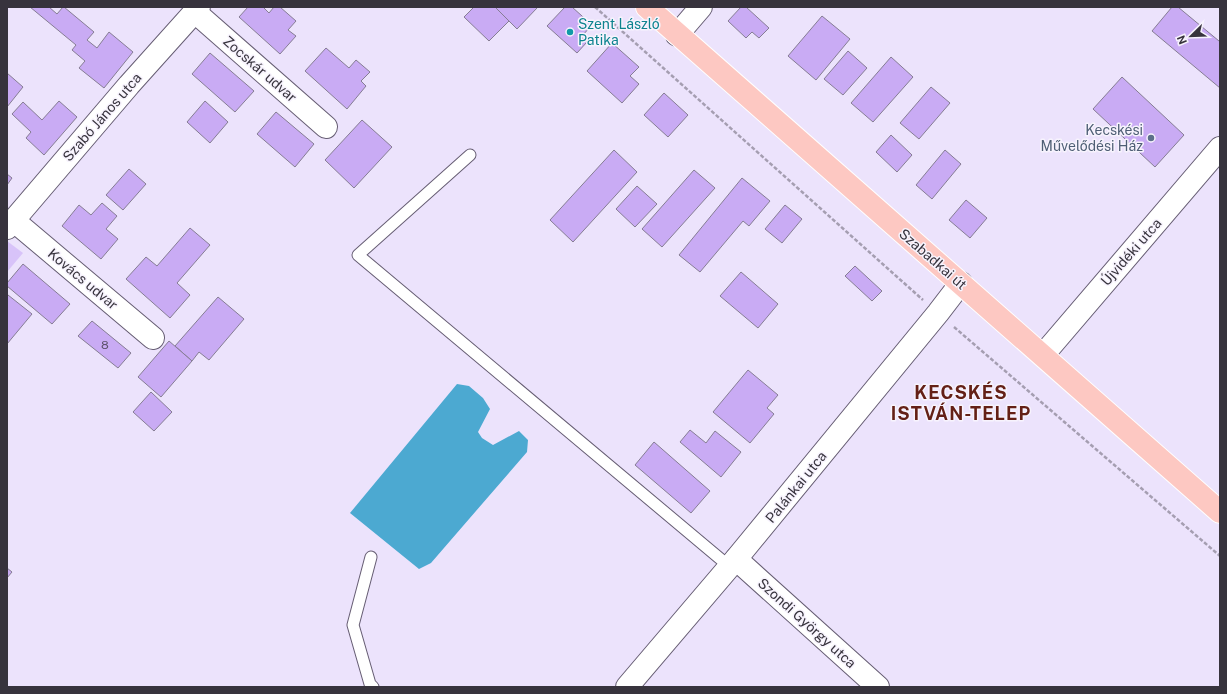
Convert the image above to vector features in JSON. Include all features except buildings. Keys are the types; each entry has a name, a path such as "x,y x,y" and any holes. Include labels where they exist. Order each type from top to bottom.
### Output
{"main road":[{"name":"Szabadkai út","path":"647,7 1220,512"}],"street":[{"path":"677,35 701,7"},
{"name":"Zocskár udvar","path":"197,9 326,126"},
{"name":"Szabó János utca","path":"10,224 129,85 197,9"},
{"name":"Újvidéki utca","path":"1042,356 1220,148"},
{"name":"Kovács udvar","path":"10,224 153,338"},
{"name":"Palánkai utca","path":"627,687 733,563 938,313 960,283"},
{"name":"Szondi György utca","path":"733,563 878,687"}],"lane":[{"path":"470,155 358,255 733,563"},
{"path":"370,557 353,625 370,684 373,687"}],"path":[{"path":"595,7 938,313 1220,556"}],"shaded area":[{"path":"7,241 23,253 7,272"}],"water":[{"path":"457,384 469,386 483,398 490,409 478,432 482,438 493,445 519,431 528,440 527,452 431,563 419,569 350,513"}],"place":[{"name":"Szent László Patika","path":"570,32"},
{"name":"Kecskési Művelődési Ház","path":"1151,138"}],"district":[{"name":"KECSKÉS ISTVÁN-TELEP","path":"961,402"}]}
